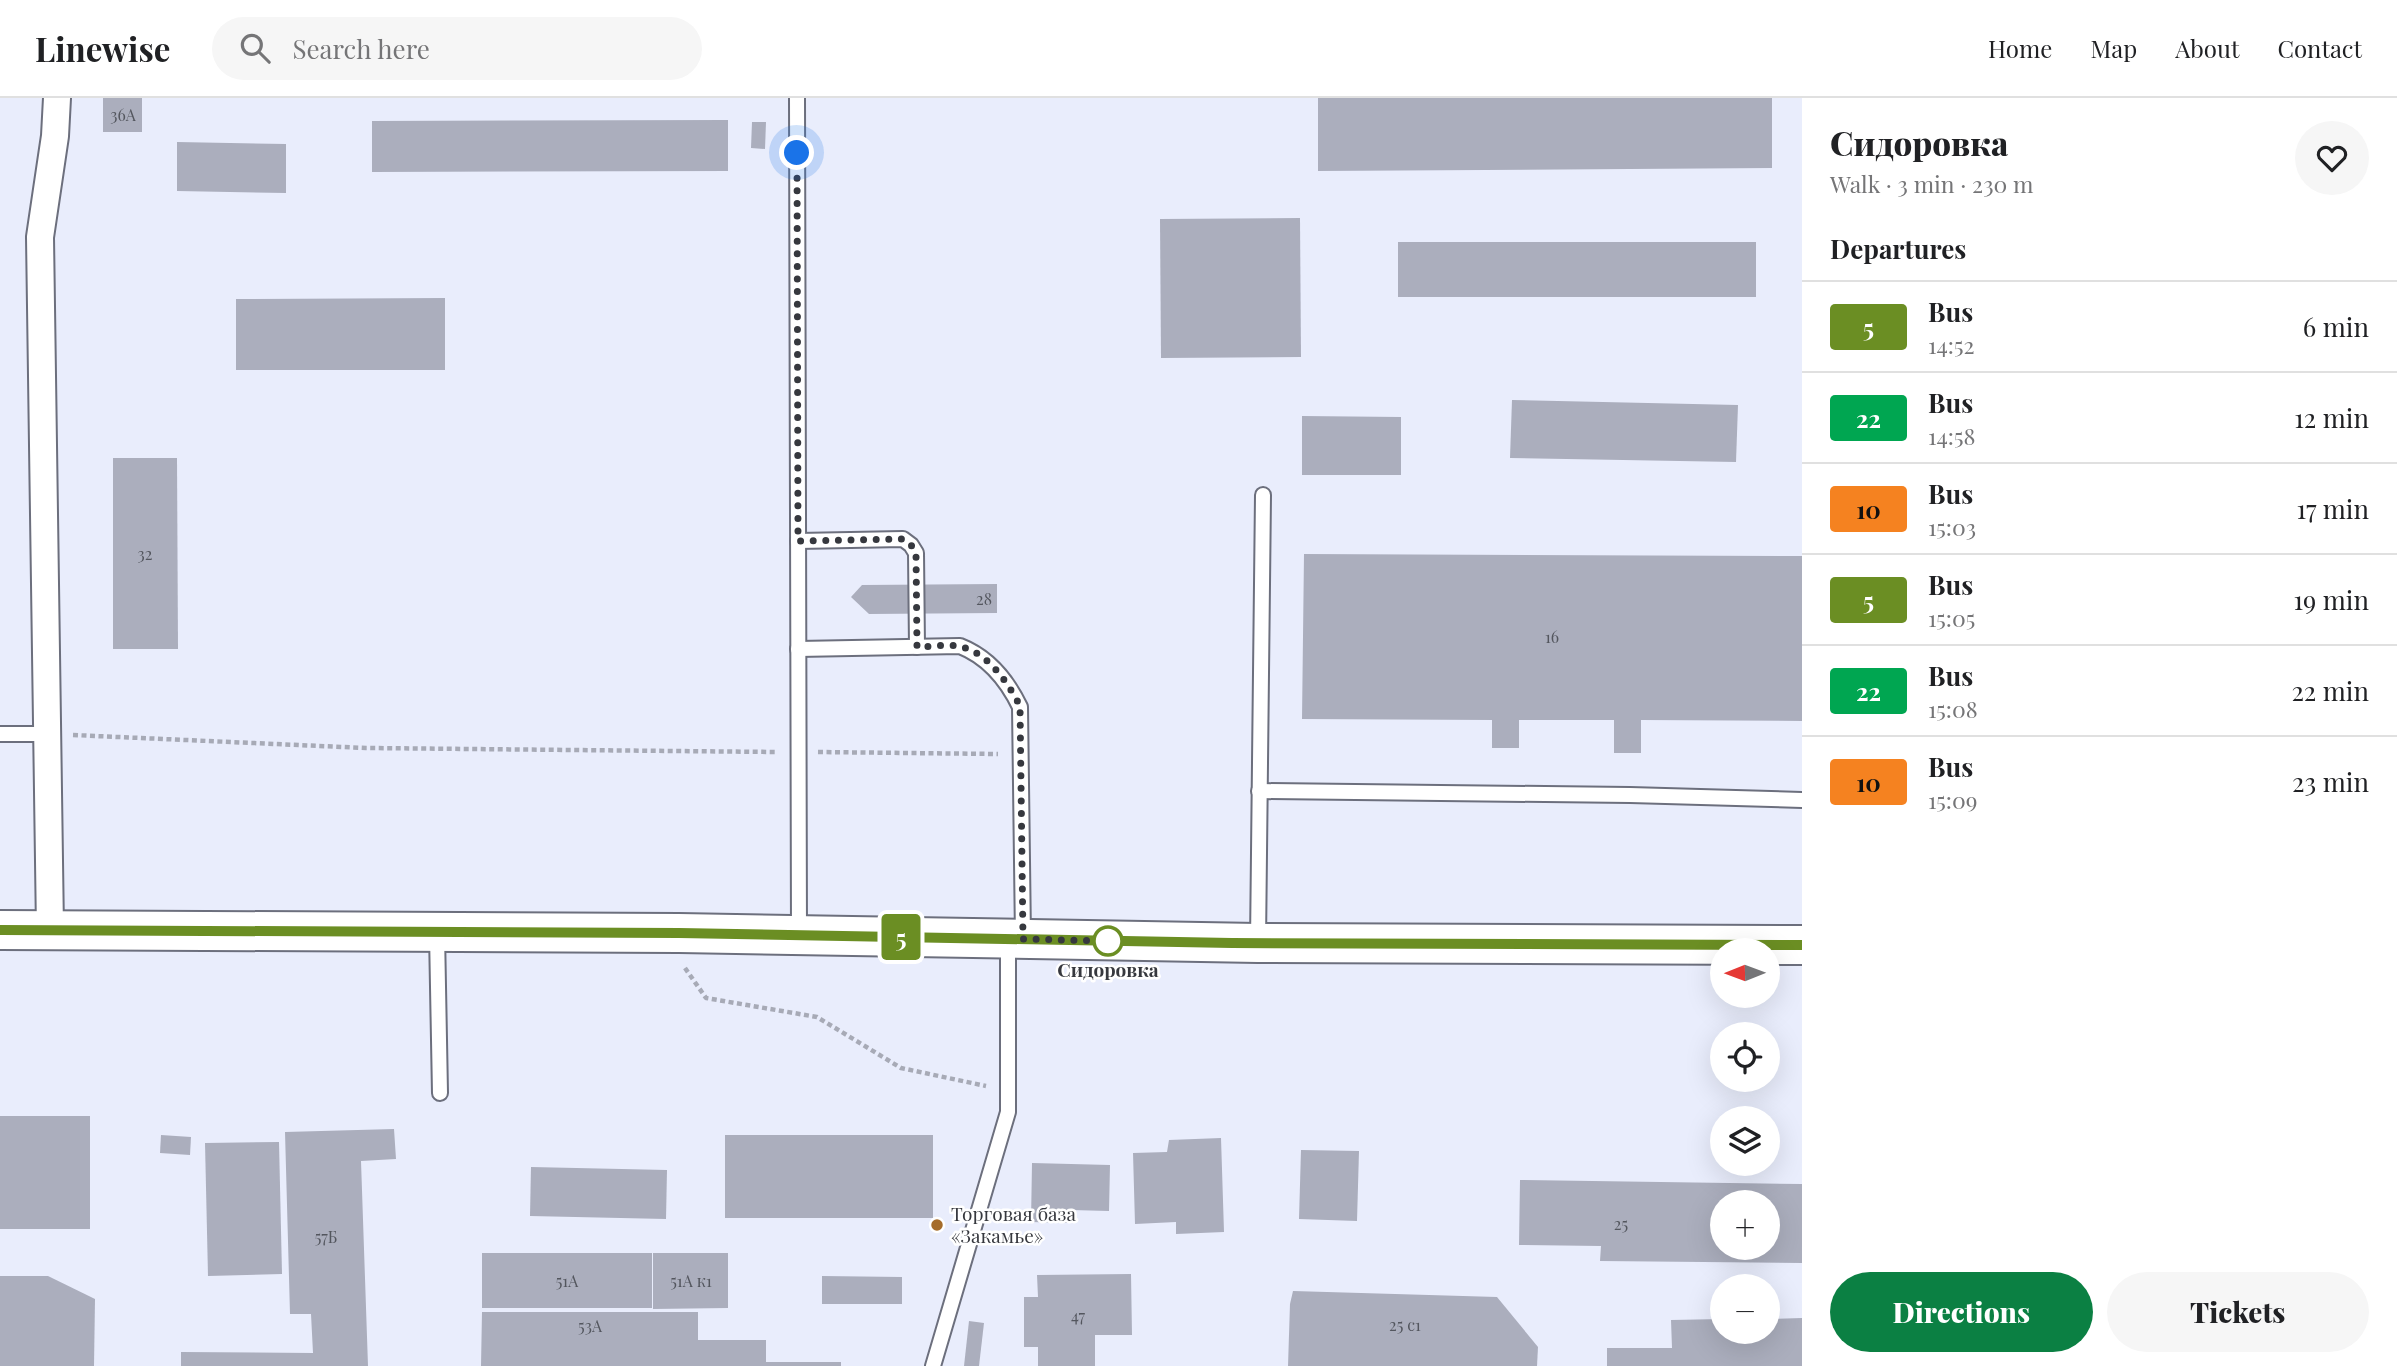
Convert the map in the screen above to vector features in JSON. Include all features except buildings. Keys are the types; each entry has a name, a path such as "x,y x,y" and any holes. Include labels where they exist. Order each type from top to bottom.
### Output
{"main road":[{"path":"0,930 799,935 1258,943 1802,944"}],"street":[{"path":"50,930 40,237 55,136 57,98"}],"lane":[{"path":"797,98 799,935"},
{"path":"1258,943 1263,495"},
{"path":"798,541 903,539 911,545 916,553 917,647"},
{"path":"799,649 960,646 982,658 999,673 1020,706 1016,939 1008,1112 933,1366"},
{"path":"0,734 49,734"},
{"path":"1259,791 1621,794 1802,800"},
{"path":"437,932 440,1093"}],"path":[{"path":"49,734 366,748 1020,755"},
{"path":"679,961 706,998 817,1017 901,1068 1007,1091"}],"bus line":[{"name":"5","path":"0,930 679,933 1232,943 1802,945"}],"place":[{"name":"Сидоровка","path":"1108,941"},
{"name":"Торговая база «Закамье»","path":"937,1225"}],"route":[{"path":"797,153 798,541 903,539 911,545 916,553 917,647 960,646 972,652 991,665 1006,682 1020,706 1023,939 1108,941"}]}
